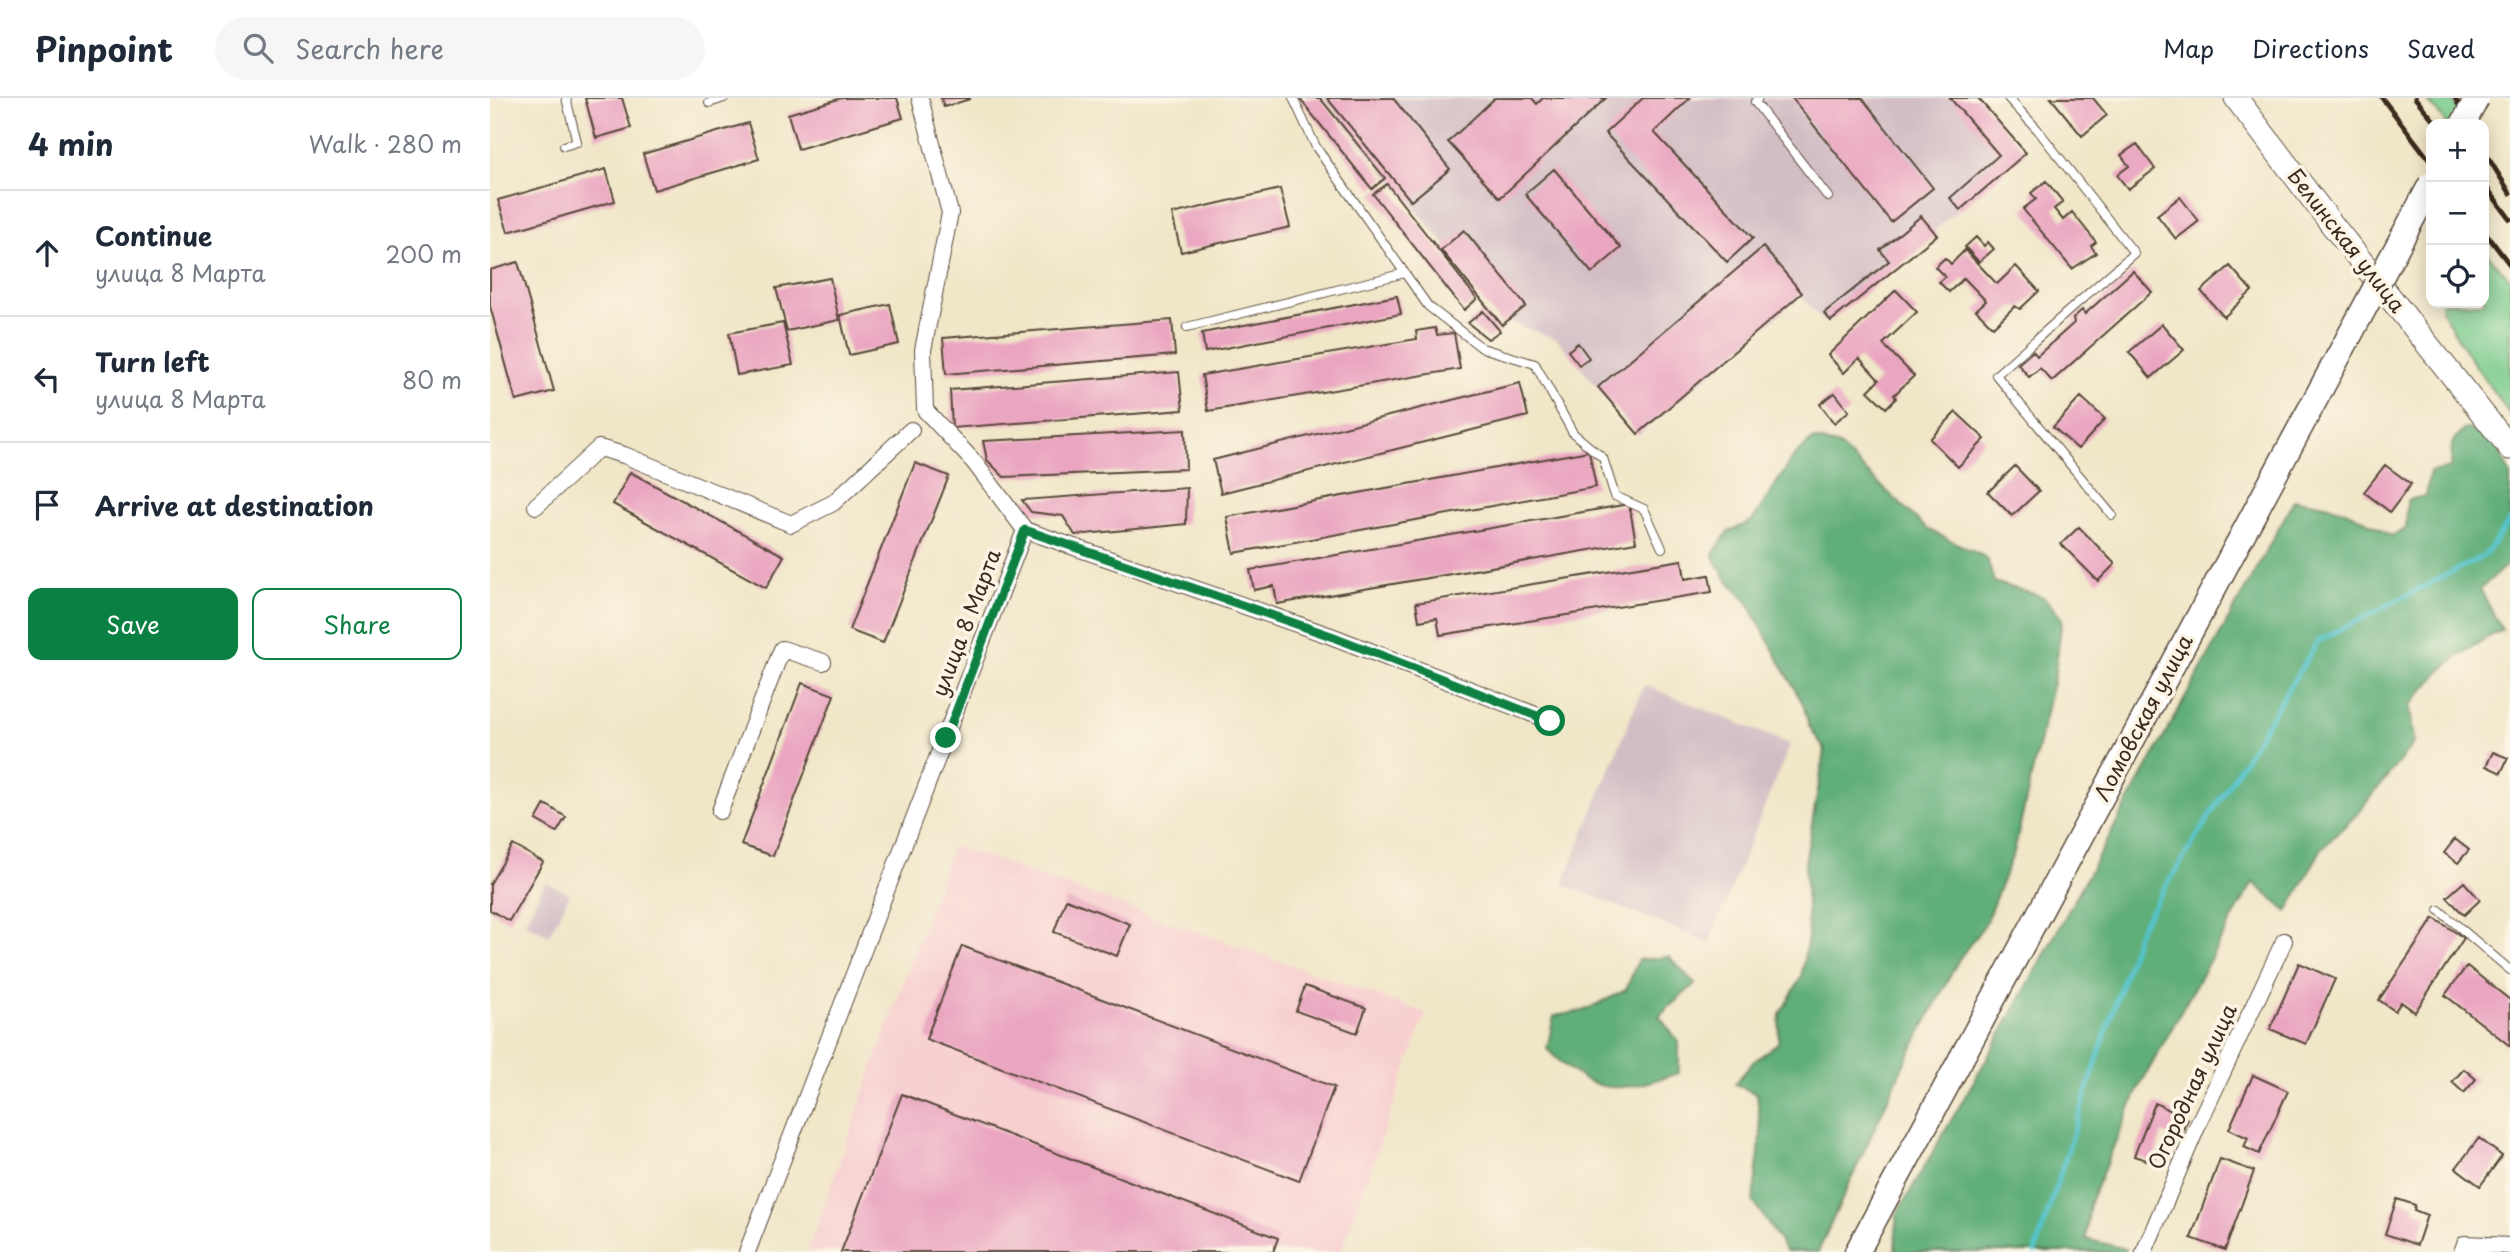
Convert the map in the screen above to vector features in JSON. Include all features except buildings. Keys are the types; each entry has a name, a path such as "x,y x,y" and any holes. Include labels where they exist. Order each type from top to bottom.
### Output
{"main road":[{"name":"Белинская улица","path":"2236,98 2338,233 2510,448"},
{"path":"2466,119 2477,98"},
{"name":"Ломовская улица","path":"1857,1252 2426,193"}],"street":[{"path":"920,98 950,213 923,350 925,410 974,462 1025,530"},
{"path":"536,506 599,448 624,455 791,524 833,503 911,430"},
{"name":"улица 8 Марта","path":"747,1252 1025,530 1331,636 1550,721"},
{"path":"720,811 782,649 823,662"},
{"name":"Огородная улица","path":"2144,1252 2191,1140 2284,941"},
{"path":"2462,1252 2465,1244 2510,1246"}],"lane":[{"path":"564,146 577,142 566,98"},
{"path":"709,103 724,98"},
{"path":"1293,98 1316,147 1428,306 1482,348 1535,364 1573,433 1602,458 1615,496 1644,509 1662,548"},
{"path":"1758,98 1755,102 1828,197"},
{"path":"2008,98 2038,130 2134,253 1996,375 2112,515"},
{"path":"1187,327 1405,273"},
{"path":"2439,910 2510,970"}],"shaded area":[{"path":"1323,98 1977,98 2024,154 1825,323 1801,296 1638,435 1557,339 1511,323"},
{"path":"1644,685 1790,744 1709,943 1563,884"},
{"path":"952,845 1426,1013 1341,1252 807,1252"},
{"path":"545,882 570,894 549,935 525,923"}],"green space":[{"path":"2425,98 2450,98 2462,113 2457,119 2443,119"},
{"path":"2489,256 2510,279 2510,415 2468,355 2441,309 2489,308"},
{"path":"2465,428 2494,440 2510,474 2510,562 2480,589 2502,630 2451,662 2410,706 2414,743 2358,813 2322,848 2287,912 2253,882 2138,1089 2090,1202 2086,1239 2126,1249 2125,1252 1895,1252 1897,1214 1993,1048 2294,500 2323,504 2345,511 2391,536 2406,529 2407,500 2426,496 2430,472 2451,468 2452,443"},
{"path":"1814,439 1839,446 1927,529 1987,558 1994,582 2044,597 2062,619 2055,673 2014,852 1985,924 1959,959 1902,1068 1818,1252 1786,1251 1753,1201 1761,1135 1757,1094 1735,1084 1754,1061 1778,1043 1780,1014 1801,978 1808,936 1805,863 1825,750 1809,726 1803,704 1747,601 1724,576 1713,554 1728,532 1752,521 1795,455"},
{"path":"1669,957 1695,984 1659,1016 1679,1042 1679,1073 1639,1085 1608,1087 1579,1076 1547,1049 1554,1016 1583,1011 1626,990 1638,960"}],"waterway":[{"path":"2035,1252 2139,930 2318,641 2485,555 2510,520"}],"railway":[{"path":"2382,98 2426,155"},
{"path":"2415,98 2433,119"},
{"path":"2455,98 2466,119"},
{"path":"2489,159 2510,193"},
{"path":"2489,191 2510,219"},
{"path":"2489,238 2510,265"}],"route":[{"path":"946,738 1025,530 1331,636 1550,721"}]}
